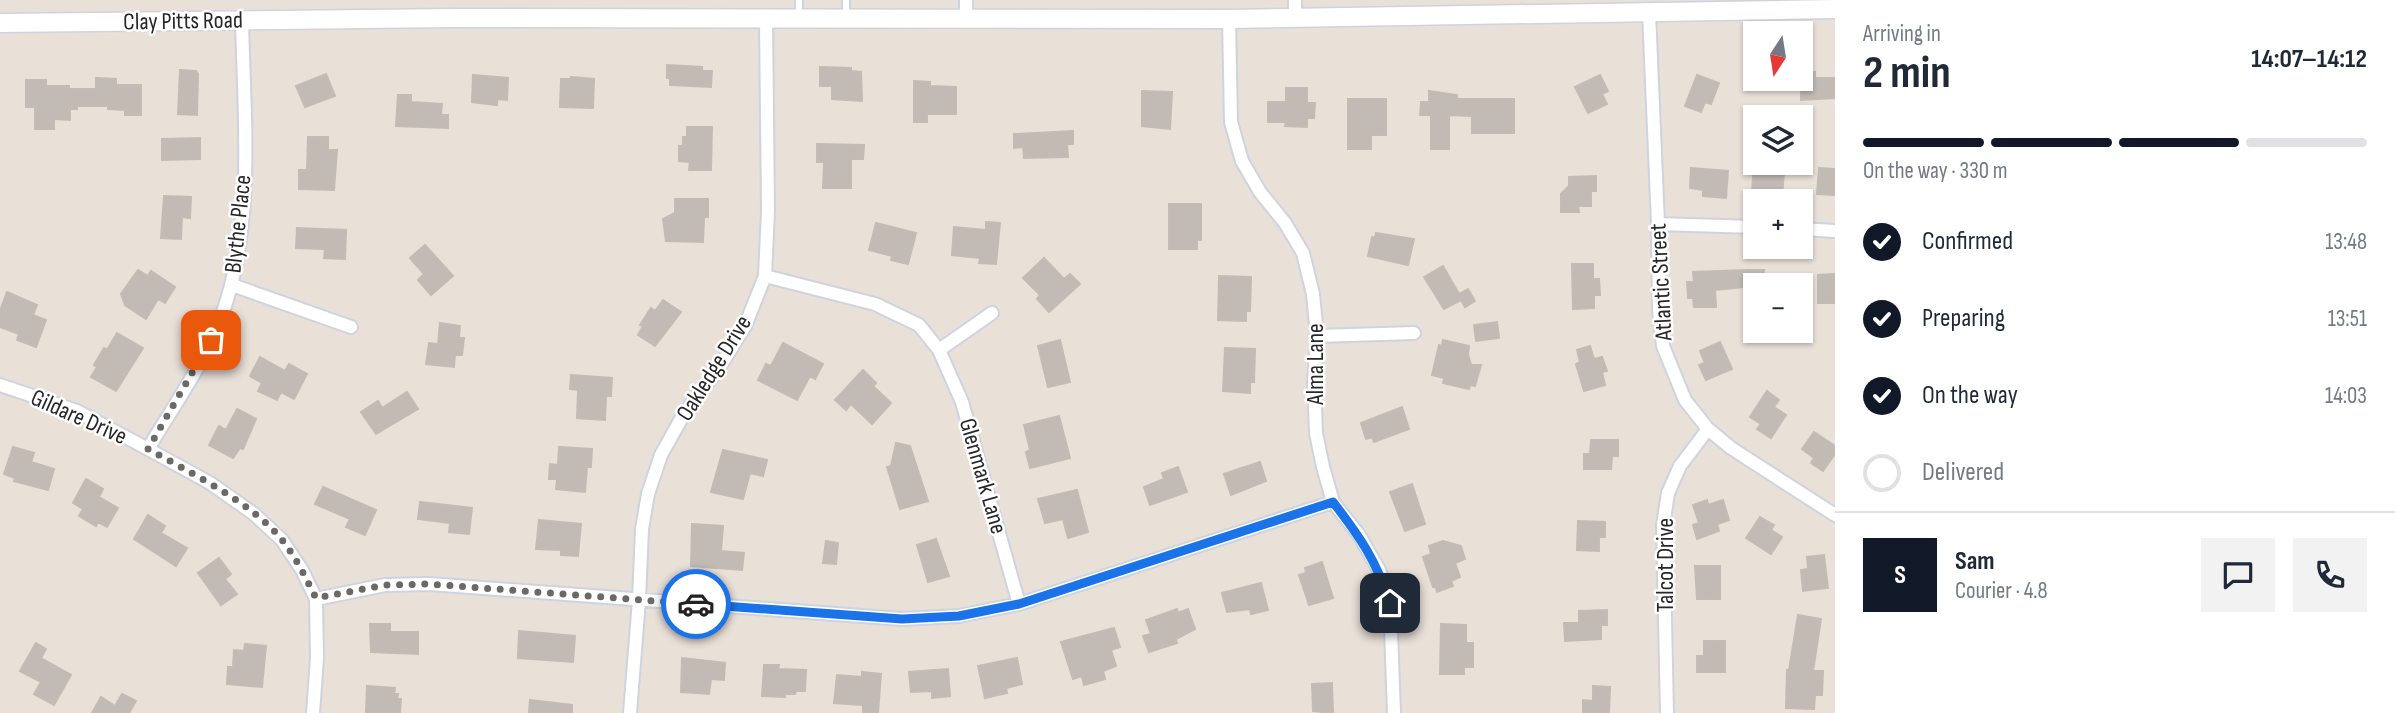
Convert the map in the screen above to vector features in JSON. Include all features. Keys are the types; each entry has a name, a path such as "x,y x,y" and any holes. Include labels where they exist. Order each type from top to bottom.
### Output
{"street":[{"name":"Clay Pitts Road","path":"0,23 453,18 799,19 846,9 966,8 1229,19 1295,8 1649,12 1835,9"},
{"name":"Atlantic Street","path":"1649,12 1662,346 1685,400 1708,429 1731,448 1835,515"},
{"name":"Oakledge Drive","path":"630,713 642,529 648,494 661,455 685,412 719,368 745,326 765,276 768,211 766,19"},
{"name":"Alma Lane","path":"1229,19 1231,122 1242,161 1260,192 1285,223 1303,253 1313,294 1317,336 1314,382 1316,433 1333,502 1359,536 1379,570 1390,603 1394,713"},
{"name":"Blythe Place","path":"148,449 203,356 219,324 232,285 240,248 243,213 242,20"},
{"path":"1658,224 1743,227"},
{"path":"1813,230 1835,231"},
{"name":"Glenmark Lane","path":"765,276 875,304 919,325 939,350 962,402 1019,604"},
{"path":"232,285 351,327"},
{"path":"939,350 992,313"},
{"path":"1317,336 1414,333"},
{"name":"Gildare Drive","path":"0,385 76,411 210,483 254,514 282,540 316,598 317,658 313,713"},
{"name":"Talcot Drive","path":"1667,713 1663,525 1668,493 1680,466 1708,429"},
{"path":"316,598 385,585 429,584 902,619 959,616 1019,604 1333,502"}],"lane":[{"path":"799,0 799,19"}],"building":[{"path":"667,65 702,67 702,71 712,71 711,87 670,85"},
{"path":"820,67 851,68 851,71 861,72 862,101 832,99 832,86 820,86"},
{"path":"180,70 196,71 198,74 197,115 178,114"},
{"path":"1813,72 1815,78 1835,78 1835,98 1801,100 1801,91 1813,91"},
{"path":"326,74 335,96 305,107 296,86"},
{"path":"473,75 508,78 507,100 497,99 497,105 472,102"},
{"path":"1600,75 1608,91 1602,94 1607,104 1588,113 1575,87"},
{"path":"1697,75 1719,83 1711,104 1705,102 1701,112 1685,106"},
{"path":"96,78 116,79 116,85 141,85 141,115 125,115 125,110 108,109 108,106 77,106 77,109 70,109 70,120 54,119 54,129 35,129 35,107 26,107 26,80 46,80 46,86 69,86 69,89 96,89"},
{"path":"561,79 594,79 593,108 560,107"},
{"path":"914,81 930,82 930,86 956,87 956,114 927,114 927,122 914,122"},
{"path":"1286,88 1307,88 1307,103 1315,103 1314,118 1307,118 1307,127 1285,126 1286,122 1268,122 1268,102 1286,102"},
{"path":"1142,91 1172,92 1170,129 1142,126"},
{"path":"1429,91 1457,95 1457,99 1514,99 1514,133 1472,133 1472,116 1449,115 1449,149 1431,149 1431,115 1420,115 1421,102 1429,102"},
{"path":"398,95 411,95 411,102 442,104 441,115 448,115 448,128 396,126"},
{"path":"1348,99 1386,99 1386,135 1371,135 1371,149 1348,149"},
{"path":"687,127 712,127 711,170 689,170 690,162 679,161 679,146 683,146 683,137 687,137"},
{"path":"1073,131 1073,144 1067,144 1068,157 1024,158 1023,147 1014,148 1014,134"},
{"path":"308,137 328,137 328,150 337,150 334,190 299,189 299,170 307,170"},
{"path":"200,138 200,159 162,160 162,139"},
{"path":"817,144 864,145 863,159 851,159 851,188 823,188 824,162 817,162"},
{"path":"1691,168 1728,171 1726,198 1703,196 1703,190 1690,188"},
{"path":"1819,168 1835,169 1835,195 1817,194"},
{"path":"1753,175 1784,175 1783,189 1752,189"},
{"path":"1596,176 1596,191 1591,191 1591,206 1578,206 1579,212 1561,212 1561,194 1569,186 1569,177"},
{"path":"164,196 191,197 190,218 182,217 181,239 161,238"},
{"path":"675,199 708,199 703,242 666,241 663,219 675,213"},
{"path":"1169,204 1201,204 1201,240 1197,240 1197,249 1169,249"},
{"path":"986,222 1000,223 996,264 979,263 980,258 952,255 954,227 986,230"},
{"path":"876,223 916,233 908,264 891,260 892,256 869,250"},
{"path":"297,228 346,230 345,259 324,258 325,249 296,248"},
{"path":"1376,233 1414,239 1408,265 1368,256 1372,237 1375,238"},
{"path":"425,245 453,276 431,295 418,280 424,274 410,258"},
{"path":"1044,258 1064,279 1070,274 1080,284 1049,312 1037,299 1040,295 1023,278"},
{"path":"1572,264 1593,264 1593,279 1599,279 1600,295 1594,295 1594,308 1573,309"},
{"path":"1443,266 1459,294 1468,289 1475,301 1465,307 1461,300 1444,309 1424,277"},
{"path":"138,270 148,276 151,271 175,287 165,303 158,299 146,319 125,305 121,294"},
{"path":"1764,270 1764,273 1743,273 1743,287 1715,290 1716,307 1694,307 1693,298 1688,298 1687,282 1694,282 1693,272"},
{"path":"1835,274 1835,303 1818,303 1818,275"},
{"path":"1219,276 1251,277 1250,311 1246,311 1246,321 1218,320"},
{"path":"7,292 37,305 33,315 46,320 36,347 17,340 19,334 0,327 0,311"},
{"path":"663,300 681,312 655,346 638,335 643,326 640,325 651,308 655,311"},
{"path":"1497,322 1499,338 1476,341 1474,325"},
{"path":"440,323 460,326 459,338 464,338 462,355 455,355 454,367 426,364 429,343 438,344"},
{"path":"117,333 143,348 116,391 91,377 97,367 94,365 104,348 107,350"},
{"path":"1060,340 1070,382 1048,387 1038,346"},
{"path":"1443,340 1469,346 1471,365 1481,365 1475,386 1470,385 1469,389 1443,383 1444,378 1432,375 1439,345 1442,346"},
{"path":"1720,342 1732,369 1706,380 1699,365 1705,363 1700,351"},
{"path":"783,343 823,364 815,379 810,376 797,400 758,380 766,364 771,366"},
{"path":"1590,346 1594,359 1602,357 1607,371 1602,372 1605,385 1584,391 1576,364 1580,362 1577,350"},
{"path":"1225,348 1255,349 1254,382 1250,382 1250,393 1223,391"},
{"path":"260,357 285,371 289,364 307,374 294,399 281,392 277,400 258,391 262,383 250,376"},
{"path":"863,370 876,383 873,386 891,403 872,424 851,404 846,410 835,400"},
{"path":"571,375 612,378 611,396 606,396 605,420 577,418 578,390 570,389"},
{"path":"1767,391 1779,400 1774,407 1786,415 1771,438 1757,429 1761,424 1750,417"},
{"path":"407,392 418,409 376,434 361,412 378,401 382,408"},
{"path":"1402,407 1409,429 1374,442 1372,437 1366,439 1361,423"},
{"path":"237,409 256,419 243,449 240,448 233,458 209,445 219,426 226,430"},
{"path":"1059,416 1070,458 1030,468 1026,452 1030,450 1024,425"},
{"path":"1814,432 1835,446 1835,454 1823,471 1811,463 1814,458 1802,449"},
{"path":"1591,440 1618,440 1618,456 1612,456 1611,469 1584,469 1584,454 1590,454"},
{"path":"896,443 910,446 928,501 900,509 887,467 891,466"},
{"path":"13,447 34,453 31,462 54,469 48,490 14,481 15,478 4,474"},
{"path":"559,447 592,449 585,492 556,489 557,479 549,479 550,464 558,465"},
{"path":"723,450 767,460 763,476 750,473 743,499 711,492"},
{"path":"1260,462 1266,481 1231,495 1224,474"},
{"path":"1178,467 1187,492 1150,505 1144,487 1164,479 1162,473"},
{"path":"86,479 103,489 99,497 118,508 107,527 98,522 96,526 79,516 83,509 73,503"},
{"path":"1412,484 1425,524 1405,531 1390,492"},
{"path":"323,487 376,510 365,535 346,527 350,519 315,504"},
{"path":"1077,490 1088,532 1068,538 1063,519 1045,523 1038,499"},
{"path":"1707,500 1708,505 1723,500 1729,520 1717,524 1719,531 1697,539 1693,525 1699,523 1693,505"},
{"path":"420,502 472,508 469,534 449,532 450,523 418,519"},
{"path":"148,515 165,526 161,533 187,548 176,566 134,539"},
{"path":"1760,517 1774,525 1771,530 1782,537 1771,554 1746,538"},
{"path":"539,520 581,524 578,556 561,555 561,550 536,549"},
{"path":"1578,521 1605,522 1605,537 1599,537 1599,551 1577,550"},
{"path":"692,524 723,526 721,551 744,553 742,570 691,566"},
{"path":"936,539 949,576 928,582 917,545"},
{"path":"826,541 838,543 836,564 823,563"},
{"path":"1443,541 1461,546 1465,559 1455,563 1460,577 1451,581 1453,586 1437,592 1423,557 1431,554 1429,546"},
{"path":"1824,555 1828,588 1803,591 1801,570 1808,569 1807,557"},
{"path":"219,558 231,574 225,579 237,594 221,605 198,573"},
{"path":"1322,562 1333,598 1309,605 1299,575 1306,573 1305,568"},
{"path":"1695,566 1720,566 1720,599 1697,599"},
{"path":"1261,583 1268,610 1251,614 1250,609 1227,612 1222,593"},
{"path":"1177,609 1178,613 1188,609 1195,629 1176,639 1177,643 1149,652 1143,636 1151,634 1146,620"},
{"path":"1607,610 1607,625 1601,625 1601,639 1565,641 1564,623 1579,623 1579,611"},
{"path":"1798,615 1821,619 1813,671 1823,671 1822,695 1815,695 1814,709 1786,708 1787,670"},
{"path":"370,624 390,624 390,632 418,632 418,654 371,652"},
{"path":"1441,624 1466,625 1466,643 1473,643 1473,667 1464,667 1464,674 1440,674"},
{"path":"1114,628 1120,647 1111,650 1116,666 1103,671 1105,679 1084,685 1082,676 1073,679 1061,642"},
{"path":"519,631 575,636 573,662 518,658"},
{"path":"1704,641 1725,641 1725,672 1697,672 1697,656 1704,656"},
{"path":"36,643 46,649 41,658 71,675 54,705 34,694 41,682 20,671"},
{"path":"245,644 266,646 262,687 227,684 228,667 233,667 234,650 244,651"},
{"path":"682,658 725,663 724,680 711,679 709,694 681,692"},
{"path":"1017,658 1022,684 1006,688 1007,693 985,698 978,666"},
{"path":"764,665 779,665 778,669 806,670 805,691 785,694 785,697 762,696"},
{"path":"948,669 950,696 932,698 932,691 911,692 909,672"},
{"path":"862,672 881,674 878,713 863,713 863,705 834,703 837,675 862,677"},
{"path":"1332,683 1333,713 1313,711 1312,684"},
{"path":"367,686 395,688 394,694 398,694 397,699 401,699 400,713 366,713"},
{"path":"1593,686 1610,687 1609,713 1583,713 1583,700 1593,701"},
{"path":"122,694 136,701 129,713 92,713 101,697 115,706"},
{"path":"530,700 572,705 572,713 529,713"}],"way so far":[{"path":"211,340 148,449 210,483 254,514 282,540 316,598 385,585 429,584 696,604"}],"route":[{"path":"696,604 902,619 959,616 1019,604 1333,502 1359,536 1379,570 1390,603"}]}
